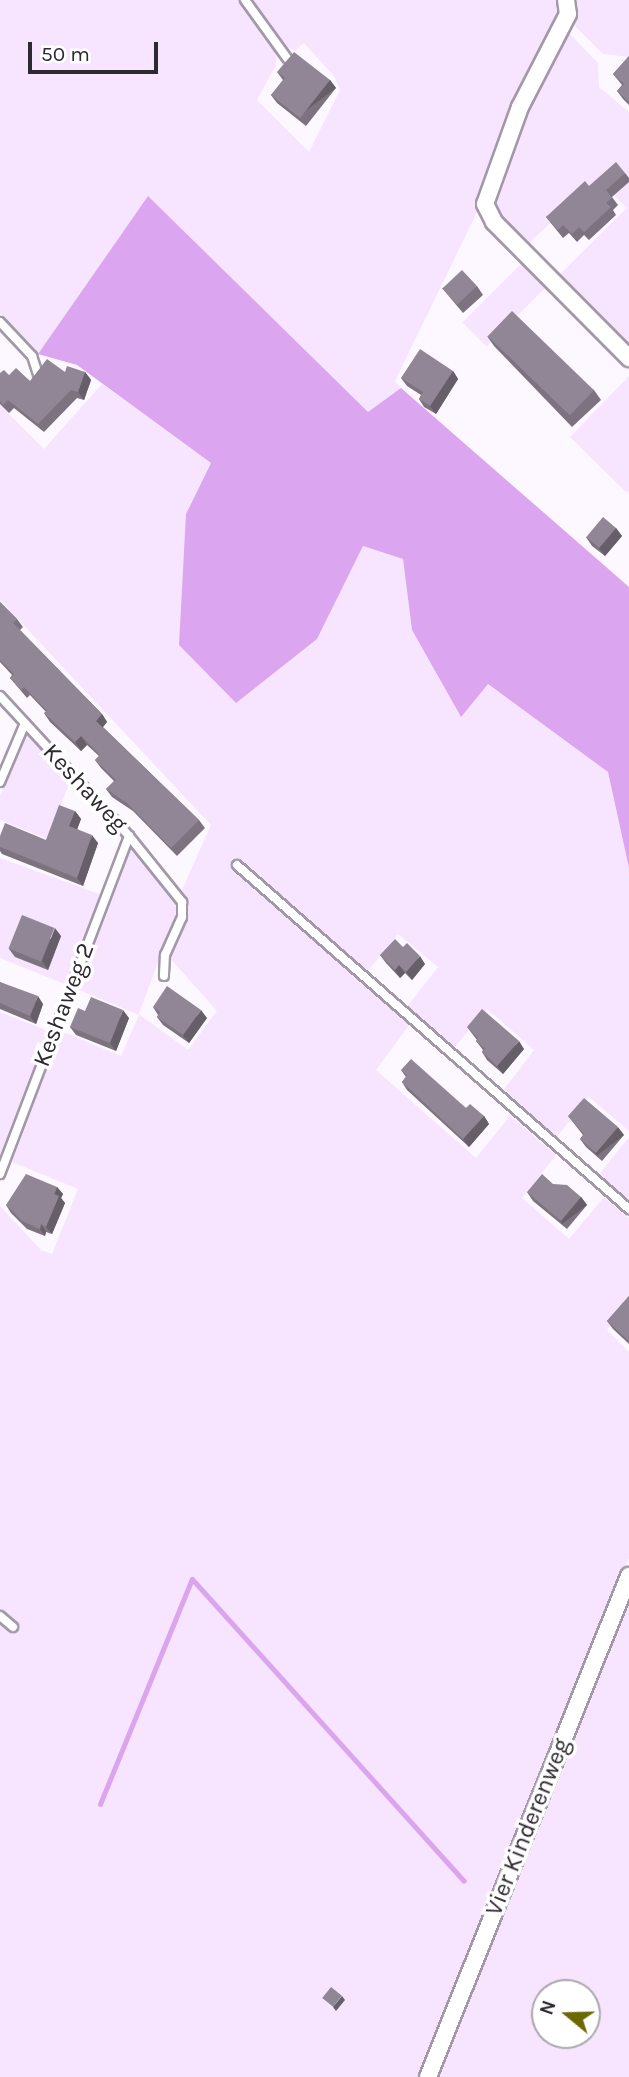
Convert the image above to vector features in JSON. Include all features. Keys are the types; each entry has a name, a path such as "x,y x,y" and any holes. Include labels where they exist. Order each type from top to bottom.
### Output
{"street":[{"path":"566,0 568,14 520,107 485,204 494,222 629,358"},
{"name":"Vier Kinderenweg","path":"428,2077 629,1576"}],"lane":[{"path":"245,0 287,58"},
{"path":"0,322 32,356 38,375"},
{"name":"Keshaweg","path":"0,696 129,836 168,881 182,902 182,916 165,955 164,976"},
{"path":"0,782 25,723"},
{"name":"Keshaweg 2","path":"0,1174 129,836"},
{"path":"237,864 629,1209"},
{"path":"0,1616 13,1627"}],"shaded area":[{"path":"0,0 240,0 276,48 276,65 257,100 309,152 340,90 334,76 304,43 295,51 285,46 251,0 560,0 562,14 480,206 395,381 401,388 368,413 148,196 38,354 0,313"},
{"path":"572,0 629,0 629,57 603,54 571,22"},
{"path":"566,30 598,63 599,87 629,112 629,350 558,276 627,208 597,179 526,246 495,215 493,198 525,107"},
{"path":"148,196 368,412 401,388 629,587 629,868 608,772 488,684 461,717 412,630 403,559 363,546 317,639 236,703 179,645 186,514 211,463 77,365 38,354"},
{"path":"524,261 548,285 487,347 462,323"},
{"path":"629,376 629,491 627,493 570,437"},
{"path":"102,384 211,463 186,514 317,639 363,546 403,559 412,630 460,716 487,684 608,772 629,868 629,1131 589,1097 556,1138 502,1092 534,1050 487,1009 454,1048 406,1008 438,967 398,934 368,971 236,858 230,865 410,1024 376,1070 476,1158 510,1116 556,1155 522,1198 569,1239 604,1197 629,1218 629,1304 607,1330 629,1352 629,1558 419,2077 0,2077 0,1206 41,1250 52,1254 78,1189 12,1162 61,1031 121,1056 139,1015 77,989 131,844 177,900 178,907 139,1014 188,1050 217,1011 168,956 185,921 188,903 182,890 211,825 0,600 0,405 44,449"},
{"path":"25,732 70,781 48,839 0,820 0,796"},
{"path":"0,858 102,895 67,985 0,958"},
{"path":"0,1012 48,1031 0,1155"},
{"path":"629,1137 629,1201 598,1176"},
{"path":"629,1602 629,2077 437,2077 491,1939"}],"building":[{"path":"294,52 330,80 300,118 271,95 285,78 277,72"},
{"path":"629,56 629,102 617,91 624,84 613,74"},
{"path":"616,162 625,173 606,190 612,198 606,203 611,207 584,232 579,227 572,234 563,225 558,230 546,217 585,181 589,186"},
{"path":"462,270 477,286 457,305 442,288"},
{"path":"512,311 594,390 570,415 488,336"},
{"path":"420,349 453,371 430,406 419,399 423,392 401,378"},
{"path":"47,359 65,372 67,366 85,372 78,392 71,390 38,424 8,400 3,405 0,401 0,373 4,370 9,375 16,368 30,381"},
{"path":"603,517 616,528 599,548 586,537"},
{"path":"0,602 17,619 13,623 102,714 96,721 199,820 171,848 127,803 106,789 116,780 95,760 100,755 81,736 75,742 44,713 47,711 24,687 21,690 10,678 14,674 0,660"},
{"path":"59,805 75,811 69,826 92,835 77,878 0,847 0,836 5,823 46,840"},
{"path":"22,915 54,928 41,961 9,948"},
{"path":"395,939 403,947 407,943 420,956 406,972 399,965 395,970 380,955"},
{"path":"0,982 38,996 30,1016 0,1003"},
{"path":"167,986 201,1010 183,1035 157,1017 160,1012 153,1007"},
{"path":"91,997 123,1010 110,1043 70,1027 78,1008 85,1011"},
{"path":"482,1009 519,1041 497,1066 482,1052 485,1049 467,1027"},
{"path":"411,1059 466,1108 470,1104 484,1116 463,1139 402,1082 407,1075 401,1070"},
{"path":"584,1098 618,1127 596,1153 580,1139 584,1134 568,1116"},
{"path":"26,1174 57,1187 54,1194 59,1196 46,1227 41,1224 40,1229 22,1221 6,1205"},
{"path":"542,1174 553,1184 567,1185 581,1197 561,1221 527,1192"},
{"path":"629,1296 629,1341 607,1321"},
{"path":"331,1987 342,1996 333,2007 322,1998"}],"waterway":[{"path":"100,1804 192,1579 464,1881"}]}
